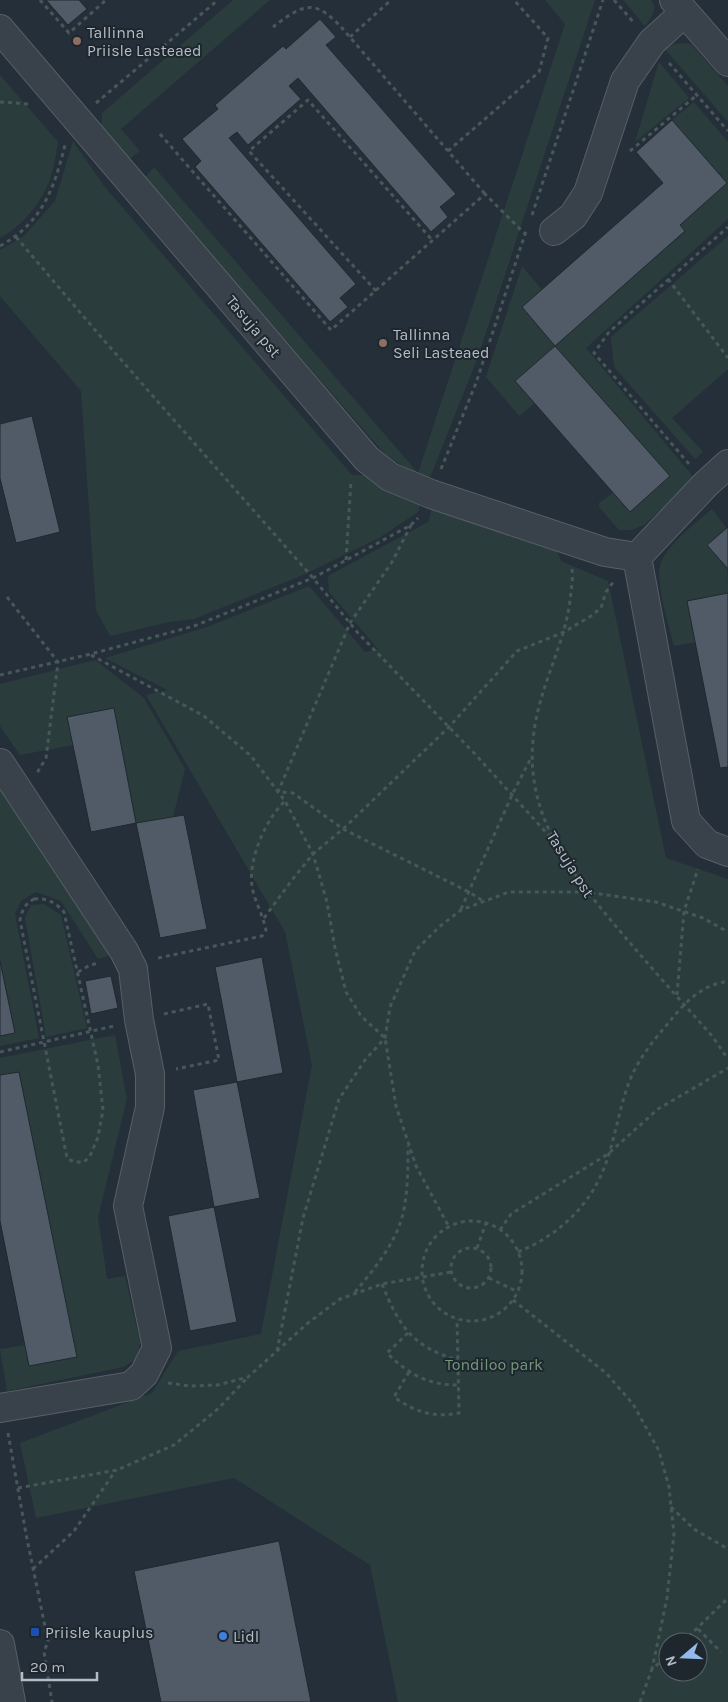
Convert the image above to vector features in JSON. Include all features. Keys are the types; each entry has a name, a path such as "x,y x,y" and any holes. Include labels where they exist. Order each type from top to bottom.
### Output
{"street":[{"path":"541,229 573,216 588,193 625,81 679,6 728,62"},
{"name":"Tasuja pst","path":"0,29 367,458 390,477 431,494 605,552 637,557"},
{"path":"718,848 686,821 637,557 706,484 728,464"},
{"path":"0,763 124,951 133,969 139,1020 150,1074 150,1107 128,1206 157,1348 144,1374 131,1386 1,1408"},
{"path":"0,1644 11,1702"}],"path":[{"path":"40,0 69,33 106,0"},
{"path":"0,246 16,237 39,212 57,176 67,135 78,120 218,0"},
{"path":"350,37 391,0"},
{"path":"448,151 539,72 548,38 514,0"},
{"path":"531,217 603,0"},
{"path":"614,0 728,131"},
{"path":"273,27 288,15 305,8 320,9 342,28 486,194 525,235"},
{"path":"598,164 630,150 697,95"},
{"path":"376,291 249,151 308,100 433,241"},
{"path":"160,134 332,330 486,194"},
{"path":"706,484 594,353 609,332 728,227"},
{"path":"525,235 541,229"},
{"path":"525,235 541,229"},
{"path":"0,675 91,654 194,626 313,578 411,525 428,504 476,383 525,235"},
{"path":"16,237 350,623 552,838"},
{"path":"668,280 728,358"},
{"path":"346,560 354,444"},
{"path":"278,792 350,623 392,562 411,525"},
{"name":"Tasuja pst","path":"566,540 572,574 570,610 564,632 541,694 532,736 532,769 539,807 560,854 586,892 712,1036 728,1059"},
{"path":"264,918 314,854 343,830 449,727 517,651 564,632 602,608 606,592 637,557"},
{"path":"8,597 58,662 46,758 23,797"},
{"path":"91,654 204,716 251,756 285,801 314,854 327,902 335,948 346,992 361,1016 385,1038"},
{"path":"461,910 512,795 532,756"},
{"path":"278,792 293,793 343,830 469,892 484,902"},
{"path":"78,972 90,965 112,960 130,964 262,936 266,930 264,918 252,886 252,869 261,836 275,810 285,801"},
{"path":"676,996 684,911 718,848"},
{"path":"449,1228 416,1166 408,1143 396,1106 385,1038 390,1007 415,951 439,927 461,910 509,892 586,892 656,902 703,918 728,932"},
{"path":"43,898 57,904 64,912 78,972 98,1065 103,1110 98,1138 90,1156 84,1162 74,1162 67,1158 20,920 26,903 34,899 43,898"},
{"path":"518,1252 536,1245 572,1219 592,1193 602,1173 628,1084 646,1048 684,1005 703,989 728,981"},
{"path":"276,1351 303,1218 338,1099 365,1060 385,1038"},
{"path":"500,1230 511,1214 608,1154 658,1110 728,1068"},
{"path":"355,1293 377,1265 395,1236 405,1205 408,1143"},
{"path":"471,1222 486,1223 500,1230 512,1242 518,1252 522,1265 522,1279 518,1292 502,1311 488,1319 472,1321 457,1319 444,1312 434,1303 426,1290 423,1263 427,1250 434,1239 449,1228 471,1222"},
{"path":"477,1248 486,1223"},
{"path":"467,1248 477,1248 486,1253 490,1259 492,1272 489,1278 479,1287 465,1288 454,1280 451,1267 456,1254 467,1248"},
{"path":"18,1488 117,1470 174,1445 219,1408 276,1351 308,1323 340,1299 382,1284 451,1272"},
{"path":"489,1278 518,1292"},
{"path":"382,1284 393,1310 408,1333 424,1346 443,1356 458,1360"},
{"path":"513,1300 606,1373 633,1404 659,1451 668,1488 674,1534 666,1598 652,1669 640,1702"},
{"path":"409,1372 394,1397 406,1406 424,1413 444,1416 459,1413 457,1319"},
{"path":"408,1333 387,1353 409,1372 442,1385 458,1385"},
{"path":"144,1374 156,1381 190,1386 218,1385 248,1377"},
{"path":"1,1408 48,1641 44,1652 52,1702"},
{"path":"33,1569 74,1531 117,1470"},
{"path":"671,1507 694,1529 728,1548"},
{"path":"695,1632 728,1598"},
{"path":"698,1629 722,1652"},
{"path":"652,1669 658,1664"}],"green space":[{"path":"233,0 270,0 121,129 140,151 127,161 101,130 102,113"},
{"path":"545,0 595,0 478,357 429,480 419,477 385,454 144,179 154,167 418,473 565,24"},
{"path":"623,0 651,0 654,10 645,26"},
{"path":"674,44 691,44 728,86 728,122 665,49"},
{"path":"659,62 689,98 635,142"},
{"path":"0,75 58,142 49,183 39,202 25,219 0,238"},
{"path":"694,102 728,142 728,219 586,348 695,479 644,525 632,530 619,530 599,507 599,503 613,493 630,511 670,476 555,346 516,381 535,403 519,416 486,377 522,266 542,290 522,307 555,345 685,232 680,225 727,183 672,120"},
{"path":"73,141 104,186 352,475 372,475 421,501 418,512 379,538 303,575 194,619 169,622 110,636 96,610 81,391 0,296 0,250 24,236 55,201"},
{"path":"728,236 728,369 672,418 703,452 695,459 614,367 611,337"},
{"name":"Tondiloo park","path":"433,504 555,544 561,561 608,581 666,858 728,879 728,1702 398,1702 370,1565 234,1478 36,1518 20,1443 152,1393 178,1351 261,1334 312,1065 285,932 146,695 167,690 105,658 207,627 309,586 365,652 378,649 329,592 328,576 428,522"},
{"path":"712,509 727,529 728,593 687,601 696,642 674,646 661,594 660,566 674,543"},
{"path":"95,660 144,698 185,769 173,817 136,823 113,708 67,717 73,745 20,755 0,726 0,684"},
{"path":"0,780 114,954 98,959 61,901 36,892 21,901 15,914 39,1038 0,1046 0,1036 15,1033 0,961"},
{"path":"44,904 61,915 87,1028 46,1037 25,918 31,905"},
{"path":"115,1035 127,1099 98,1217 107,1279 125,1276 140,1342 137,1358 124,1367 7,1391 0,1349 25,1345 29,1366 76,1357 19,1072 0,1075 0,1058"}],"building":[{"path":"46,0 79,0 87,9 68,25"},
{"path":"320,19 336,37 326,45 456,194 440,207 448,217 431,232 298,78 289,86 301,99 248,145 237,132 229,138 356,284 340,298 348,307 330,322 195,167 201,161 182,139 218,109 215,105 283,46 286,49"},
{"path":"672,120 727,183 680,225 685,231 555,346 522,307 663,183 636,152"},
{"path":"555,346 670,476 630,512 515,381"},
{"path":"32,416 60,532 16,543 0,478 0,424"},
{"path":"728,527 728,569 707,545"},
{"path":"728,593 728,767 720,768 687,601"},
{"path":"114,708 136,823 91,832 67,717"},
{"path":"184,815 207,929 160,938 136,823"},
{"path":"262,957 283,1073 237,1082 215,967"},
{"path":"0,961 15,1033 0,1036"},
{"path":"111,976 118,1008 91,1014 85,981"},
{"path":"19,1072 77,1357 29,1366 0,1221 0,1075"},
{"path":"237,1082 260,1198 214,1207 193,1090"},
{"path":"214,1207 237,1322 190,1331 168,1216"},
{"name":"Lidl","path":"279,1541 311,1702 161,1702 134,1571"}],"place":[{"name":"Tallinna Priisle Lasteaed","path":"77,41"},
{"name":"Tallinna Seli Lasteaed","path":"383,343"},
{"name":"Priisle kauplus","path":"35,1632"},
{"name":"Lidl","path":"223,1636"}]}
